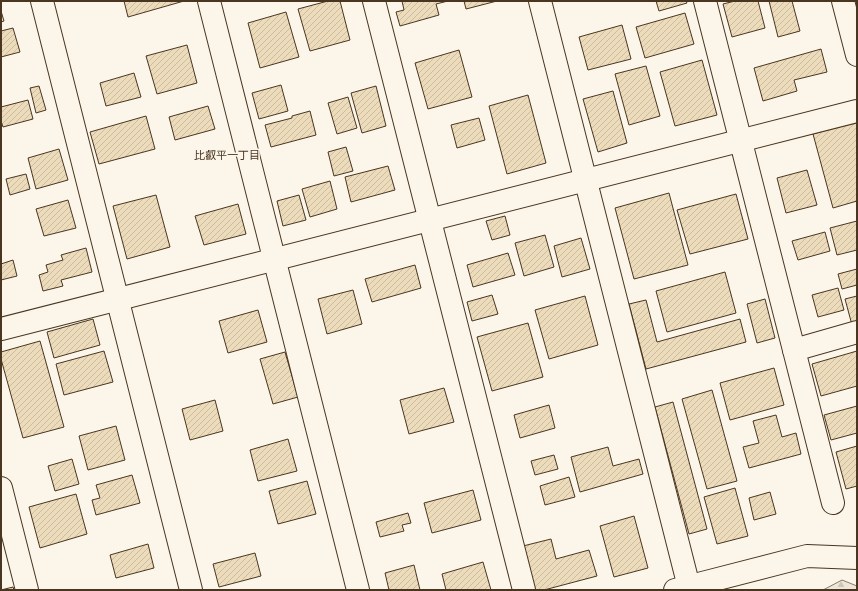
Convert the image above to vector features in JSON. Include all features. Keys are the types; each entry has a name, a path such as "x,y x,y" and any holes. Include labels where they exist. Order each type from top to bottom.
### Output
{"street":[{"path":"42,1 191,590"},
{"path":"209,1 358,590"},
{"path":"374,1 524,590"},
{"path":"540,1 585,180 682,588 806,556 857,558"},
{"path":"705,1 833,503"},
{"path":"843,1 857,55"},
{"path":"1,329 857,111"},
{"path":"794,350 857,332"},
{"path":"1,488 27,590"}],"green space":[{"path":"842,580 857,586 857,590 823,590"}],"building":[{"path":"124,1 184,1 128,17"},
{"path":"328,1 340,1 350,40 310,51 298,9"},
{"path":"402,1 448,1 436,4 439,15 400,26 396,12 404,10"},
{"path":"464,1 497,1 466,9"},
{"path":"656,1 686,1 687,3 659,11"},
{"path":"735,1 758,1 765,28 732,37 723,4"},
{"path":"769,1 792,1 800,31 778,37"},
{"path":"1,11 4,21 1,22"},
{"path":"286,12 299,57 260,68 248,23"},
{"path":"685,13 694,44 645,58 636,27"},
{"path":"622,25 631,59 588,70 579,37"},
{"path":"13,28 20,52 1,57 1,31"},
{"path":"187,45 197,83 157,94 146,56"},
{"path":"821,49 827,72 794,80 797,91 763,101 754,68"},
{"path":"459,50 472,97 428,109 415,63"},
{"path":"702,60 717,115 675,126 660,72"},
{"path":"646,66 660,116 629,125 615,74"},
{"path":"134,73 141,97 106,106 100,83"},
{"path":"281,85 288,111 259,119 252,93"},
{"path":"39,86 46,110 36,113 30,88"},
{"path":"376,86 386,126 362,133 351,93"},
{"path":"613,91 627,143 598,152 583,99"},
{"path":"528,95 546,163 507,174 489,106"},
{"path":"348,97 357,128 337,134 328,103"},
{"path":"28,100 33,119 3,127 1,121 1,107"},
{"path":"208,106 215,129 175,140 169,117"},
{"path":"310,111 316,135 271,147 265,125 292,118 292,116"},
{"path":"146,116 155,149 99,164 90,132"},
{"path":"479,118 485,140 457,148 451,125"},
{"path":"856,122 857,201 833,208 813,134"},
{"path":"346,147 353,171 334,176 328,152"},
{"path":"59,149 68,180 36,189 28,158"},
{"path":"388,166 395,190 351,202 345,177"},
{"path":"807,170 817,205 786,213 777,178"},
{"path":"26,174 30,189 10,195 6,179"},
{"path":"330,181 337,209 310,217 302,189"},
{"path":"669,193 688,265 634,279 615,208"},
{"path":"736,194 748,239 690,254 677,210"},
{"path":"156,195 170,247 127,259 113,206"},
{"path":"299,195 306,220 283,226 277,201"},
{"path":"68,200 76,228 44,236 36,209"},
{"path":"238,204 246,234 204,245 195,216"},
{"path":"505,216 510,235 492,240 486,221"},
{"path":"857,221 857,250 837,255 830,228"},
{"path":"825,232 830,251 798,260 792,241"},
{"path":"545,235 554,267 524,276 515,243"},
{"path":"581,238 590,269 562,277 554,246"},
{"path":"86,248 92,272 61,280 63,286 43,291 39,275 48,272 46,265 63,260 61,255"},
{"path":"508,253 515,275 473,287 467,265"},
{"path":"13,260 17,276 1,280 1,264"},
{"path":"415,265 421,288 372,302 365,279"},
{"path":"857,269 857,285 842,289 838,274"},
{"path":"725,272 736,313 667,332 656,291"},
{"path":"838,288 844,310 818,317 812,295"},
{"path":"353,290 362,324 327,334 318,299"},
{"path":"492,295 498,314 472,321 467,302"},
{"path":"585,296 598,345 549,359 535,310"},
{"path":"857,296 857,323 852,325 845,299"},
{"path":"765,299 775,338 757,343 747,304"},
{"path":"646,300 657,342 740,319 746,342 646,369 629,304"},
{"path":"258,310 267,342 228,353 219,321"},
{"path":"93,319 100,345 54,358 47,332"},
{"path":"528,323 543,377 492,391 477,337"},
{"path":"40,341 64,427 23,438 1,359 1,352"},
{"path":"104,351 113,382 64,395 56,364"},
{"path":"857,351 857,386 821,396 812,364"},
{"path":"285,352 298,397 273,404 260,359"},
{"path":"774,368 784,405 730,420 720,383"},
{"path":"444,388 454,422 409,434 400,400"},
{"path":"712,390 737,481 707,489 682,399"},
{"path":"215,400 223,431 190,440 182,409"},
{"path":"673,402 707,529 689,534 655,407"},
{"path":"549,405 555,428 520,438 514,415"},
{"path":"857,406 857,433 831,440 824,415"},
{"path":"776,415 782,437 796,433 801,454 749,468 743,447 759,443 753,421"},
{"path":"116,426 125,460 88,470 79,436"},
{"path":"288,439 297,471 258,481 250,450"},
{"path":"857,446 857,486 846,489 836,452"},
{"path":"608,447 613,466 639,459 643,474 580,492 571,457"},
{"path":"554,455 558,469 535,475 531,461"},
{"path":"72,459 79,484 55,491 48,466"},
{"path":"132,475 140,503 96,515 92,500 100,498 96,485"},
{"path":"569,477 575,497 545,505 540,486"},
{"path":"307,481 316,514 278,524 269,491"},
{"path":"735,488 748,536 717,544 704,497"},
{"path":"473,490 481,520 432,533 424,503"},
{"path":"770,492 776,514 754,520 749,498"},
{"path":"76,494 87,534 40,548 29,507"},
{"path":"408,513 411,523 402,525 404,531 380,537 376,522"},
{"path":"634,516 648,568 614,577 600,526"},
{"path":"551,539 556,559 589,550 597,576 544,590 535,590 523,546"},
{"path":"148,544 154,568 116,578 110,555"},
{"path":"255,553 261,576 219,587 213,564"},
{"path":"483,562 491,590 446,590 442,574"},
{"path":"414,565 420,590 389,590 385,573"},
{"path":"13,587 14,590 1,590"}],"district":[{"name":"比叡平一丁目","path":"227,154"}]}
